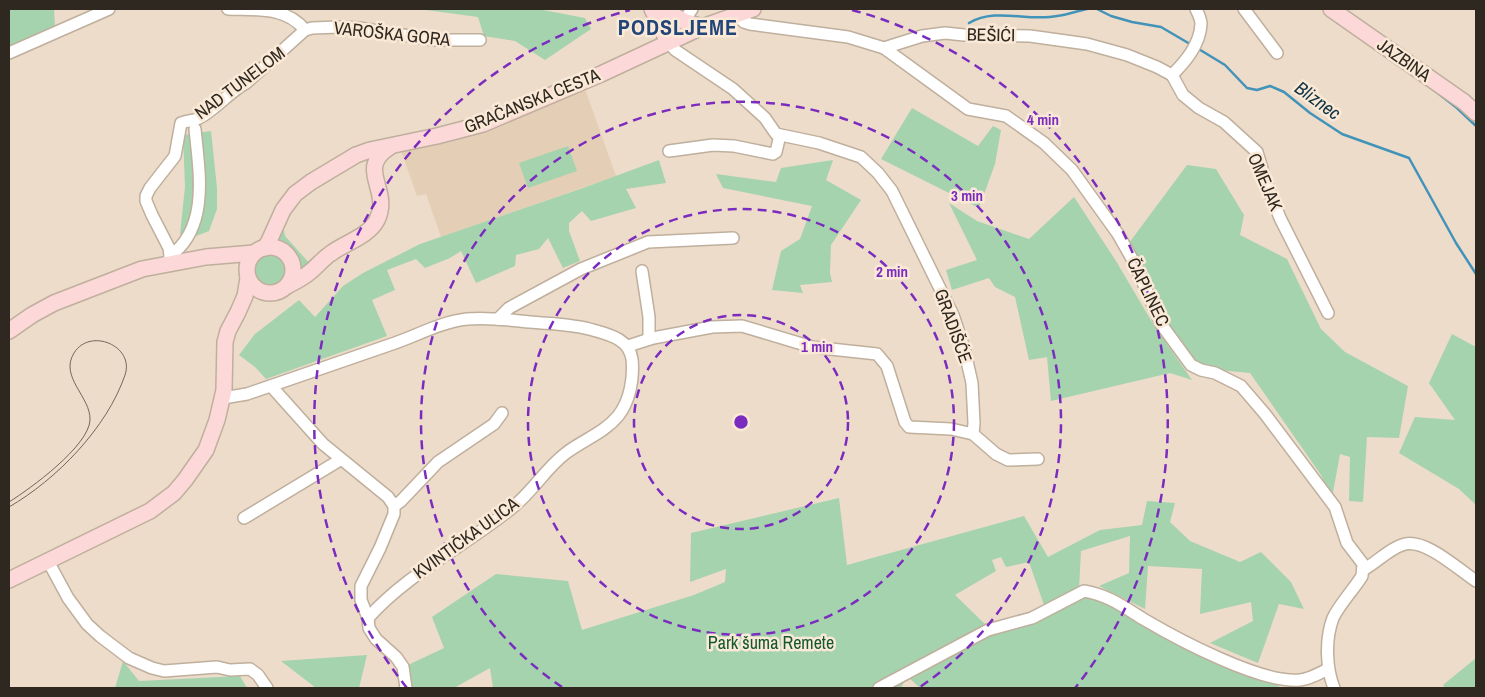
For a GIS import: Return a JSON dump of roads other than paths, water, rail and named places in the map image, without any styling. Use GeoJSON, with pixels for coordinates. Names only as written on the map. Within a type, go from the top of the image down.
{"type":"FeatureCollection","features":[{"type":"Feature","properties":{"kind":"main road"},"geometry":{"type":"LineString","coordinates":[[652,9],[668,42]]}},
{"type":"Feature","properties":{"kind":"main road"},"geometry":{"type":"LineString","coordinates":[[662,9],[688,15],[702,27]]}},
{"type":"Feature","properties":{"kind":"main road","name":"GRAČANSKA CESTA"},"geometry":{"type":"LineString","coordinates":[[260,250],[269,241],[283,210],[295,194],[311,182],[356,156],[370,150],[483,124],[585,81],[702,27],[753,9]]}},
{"type":"Feature","properties":{"kind":"main road","name":"JAZBINA"},"geometry":{"type":"LineString","coordinates":[[1331,9],[1464,102],[1476,113]]}},
{"type":"Feature","properties":{"kind":"main road"},"geometry":{"type":"LineString","coordinates":[[374,170],[374,164],[378,155],[391,146]]}},
{"type":"Feature","properties":{"kind":"main road"},"geometry":{"type":"LineString","coordinates":[[238,312],[253,300],[266,294],[277,293],[310,272],[328,255],[364,233],[376,222],[381,197],[374,170],[370,160],[366,157],[356,156]]}},
{"type":"Feature","properties":{"kind":"main road"},"geometry":{"type":"LineString","coordinates":[[9,331],[42,309],[66,298],[171,260],[221,256],[260,250],[280,250],[290,259],[293,268],[293,274],[287,286]]}},
{"type":"Feature","properties":{"kind":"main road"},"geometry":{"type":"LineString","coordinates":[[9,580],[140,516],[160,504],[186,480],[206,450],[217,420],[223,398],[225,342],[228,331],[245,296],[249,259],[260,250]]}},
{"type":"Feature","properties":{"kind":"main road"},"geometry":{"type":"LineString","coordinates":[[221,256],[236,260],[242,264],[252,286],[266,294]]}},
{"type":"Feature","properties":{"kind":"street"},"geometry":{"type":"LineString","coordinates":[[9,53],[109,9]]}},
{"type":"Feature","properties":{"kind":"street"},"geometry":{"type":"LineString","coordinates":[[228,9],[281,12],[296,20],[305,30]]}},
{"type":"Feature","properties":{"kind":"street"},"geometry":{"type":"LineString","coordinates":[[1172,75],[1184,64],[1195,46],[1201,23],[1196,9]]}},
{"type":"Feature","properties":{"kind":"street"},"geometry":{"type":"LineString","coordinates":[[1244,9],[1277,53]]}},
{"type":"Feature","properties":{"kind":"street"},"geometry":{"type":"LineString","coordinates":[[736,14],[739,19],[750,24],[848,37],[884,48]]}},
{"type":"Feature","properties":{"kind":"street","name":"VAROŠKA GORA"},"geometry":{"type":"LineString","coordinates":[[305,30],[321,27],[339,27],[434,40],[480,40]]}},
{"type":"Feature","properties":{"kind":"street","name":"NAD TUNELOM"},"geometry":{"type":"LineString","coordinates":[[171,260],[165,240],[148,207],[146,196],[175,156],[181,123],[197,119],[206,113],[235,89],[246,83],[305,30]]}},
{"type":"Feature","properties":{"kind":"street","name":"BEŠIĆI"},"geometry":{"type":"LineString","coordinates":[[884,48],[922,36],[945,33],[1030,36],[1087,44],[1127,54],[1172,75]]}},
{"type":"Feature","properties":{"kind":"street"},"geometry":{"type":"LineString","coordinates":[[668,42],[673,49],[732,89],[765,118],[774,131],[780,135],[774,154],[734,146],[713,145],[670,151]]}},
{"type":"Feature","properties":{"kind":"street","name":"ČAPLINEC"},"geometry":{"type":"LineString","coordinates":[[884,48],[968,109],[1006,116],[1044,143],[1072,170],[1118,234],[1136,264],[1160,324],[1191,365],[1215,373],[1241,386],[1265,414],[1335,507],[1348,543],[1363,564],[1363,570]]}},
{"type":"Feature","properties":{"kind":"street","name":"OMEJAK"},"geometry":{"type":"LineString","coordinates":[[1172,75],[1184,95],[1199,108],[1224,122],[1257,152],[1280,218],[1328,313]]}},
{"type":"Feature","properties":{"kind":"street"},"geometry":{"type":"LineString","coordinates":[[171,260],[188,237],[198,208],[199,173],[194,129]]}},
{"type":"Feature","properties":{"kind":"street","name":"GRADIŠĆE"},"geometry":{"type":"LineString","coordinates":[[780,135],[819,143],[861,157],[878,173],[892,191],[953,315],[964,348],[972,383],[973,434]]}},
{"type":"Feature","properties":{"kind":"street"},"geometry":{"type":"LineString","coordinates":[[498,319],[505,310],[581,269],[648,242],[733,238]]}},
{"type":"Feature","properties":{"kind":"street"},"geometry":{"type":"LineString","coordinates":[[642,271],[649,317],[648,340]]}},
{"type":"Feature","properties":{"kind":"street"},"geometry":{"type":"LineString","coordinates":[[223,398],[248,394],[397,343],[443,325],[465,320],[498,319],[579,326],[613,336],[628,346],[712,327],[742,326],[812,347],[877,354],[887,366],[905,422],[909,426],[951,429],[973,434],[996,454],[1008,460],[1038,458]]}},
{"type":"Feature","properties":{"kind":"street","name":"KVINTIČKA ULICA"},"geometry":{"type":"LineString","coordinates":[[368,618],[383,601],[406,582],[443,558],[514,506],[566,453],[600,432],[618,416],[624,406],[631,382],[631,357],[628,346]]}},
{"type":"Feature","properties":{"kind":"street"},"geometry":{"type":"LineString","coordinates":[[271,386],[323,444],[340,460],[388,497],[394,506],[394,514],[380,548],[361,586],[361,600],[368,618],[369,628],[376,639],[396,657],[403,668],[406,688]]}},
{"type":"Feature","properties":{"kind":"street"},"geometry":{"type":"LineString","coordinates":[[394,506],[401,502],[438,462],[494,424],[502,413]]}},
{"type":"Feature","properties":{"kind":"street"},"geometry":{"type":"LineString","coordinates":[[244,518],[340,460]]}},
{"type":"Feature","properties":{"kind":"street"},"geometry":{"type":"LineString","coordinates":[[1334,688],[1328,669],[1328,646],[1333,619],[1362,576],[1363,570],[1398,547],[1410,543],[1429,549],[1476,581]]}},
{"type":"Feature","properties":{"kind":"street"},"geometry":{"type":"LineString","coordinates":[[48,561],[68,598],[87,624],[129,658],[164,671],[217,667],[230,670],[250,669],[258,675],[267,688]]}},
{"type":"Feature","properties":{"kind":"street"},"geometry":{"type":"LineString","coordinates":[[879,688],[988,630],[1032,618],[1067,598],[1084,591],[1093,592],[1117,602],[1144,620],[1201,650],[1261,674],[1301,680],[1328,669]]}},
{"type":"Feature","properties":{"kind":"waterway","name":"Bliznec"},"geometry":{"type":"LineString","coordinates":[[969,23],[979,18],[990,16],[1046,17],[1087,9]]}},
{"type":"Feature","properties":{"kind":"waterway","name":"Bliznec"},"geometry":{"type":"LineString","coordinates":[[1097,9],[1111,16],[1132,22],[1161,27],[1190,44]]}},
{"type":"Feature","properties":{"kind":"waterway","name":"Bliznec"},"geometry":{"type":"LineString","coordinates":[[1197,48],[1225,65],[1247,88],[1257,90],[1270,86],[1284,92],[1310,113],[1342,134],[1409,158],[1456,243],[1476,274]]}},
{"type":"Feature","properties":{"kind":"waterway"},"geometry":{"type":"LineString","coordinates":[[1430,87],[1476,126]]}},
{"type":"Feature","properties":{"kind":"tram line"},"geometry":{"type":"LineString","coordinates":[[9,502],[57,466],[80,442],[87,430],[90,420],[89,412],[70,370],[70,362],[74,353],[81,345],[90,341],[109,343],[117,348],[124,356],[126,365],[125,375],[117,395],[106,414],[93,433],[62,467],[27,496],[9,507]]}},
{"type":"Feature","properties":{"kind":"district","name":"PODSLJEME"},"geometry":{"type":"Point","coordinates":[678,27]}},
{"type":"Feature","properties":{"kind":"park label","name":"Park šuma Remete"},"geometry":{"type":"Point","coordinates":[771,643]}}]}
